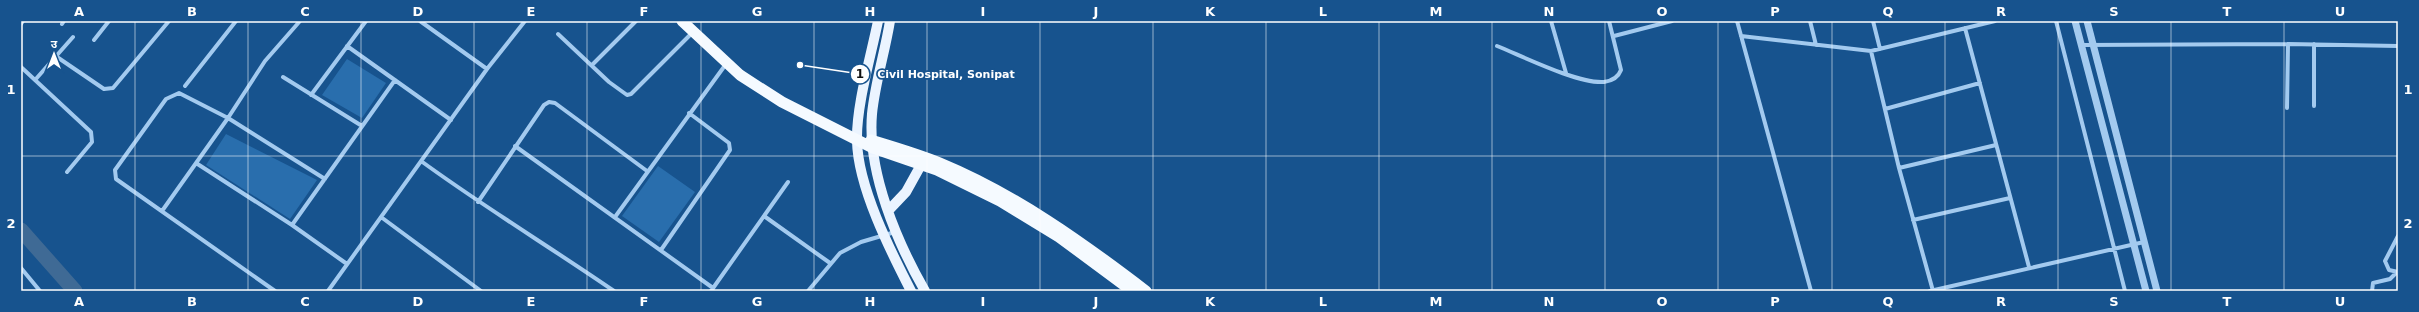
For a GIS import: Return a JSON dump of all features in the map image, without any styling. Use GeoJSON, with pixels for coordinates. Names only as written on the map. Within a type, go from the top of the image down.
{"type":"FeatureCollection","features":[{"type":"Feature","properties":{"kind":"highway"},"geometry":{"type":"LineString","coordinates":[[682,21],[740,75],[782,102],[807,116],[1000,201],[1059,237],[1132,291]]}},
{"type":"Feature","properties":{"kind":"highway"},"geometry":{"type":"LineString","coordinates":[[872,144],[940,163],[1004,194],[1064,230],[1146,291]]}},
{"type":"Feature","properties":{"kind":"main road"},"geometry":{"type":"LineString","coordinates":[[878,21],[862,97],[857,138],[859,160],[884,236],[911,291]]}},
{"type":"Feature","properties":{"kind":"main road"},"geometry":{"type":"LineString","coordinates":[[890,21],[874,96],[872,144],[888,211],[903,252],[925,291]]}},
{"type":"Feature","properties":{"kind":"main road"},"geometry":{"type":"LineString","coordinates":[[888,211],[906,192],[921,165]]}},
{"type":"Feature","properties":{"kind":"street"},"geometry":{"type":"LineString","coordinates":[[94,40],[109,21]]}},
{"type":"Feature","properties":{"kind":"street"},"geometry":{"type":"LineString","coordinates":[[57,56],[104,89],[108,90],[113,88],[169,21]]}},
{"type":"Feature","properties":{"kind":"street"},"geometry":{"type":"LineString","coordinates":[[162,211],[228,118],[265,61],[300,21]]}},
{"type":"Feature","properties":{"kind":"street"},"geometry":{"type":"LineString","coordinates":[[312,95],[366,21]]}},
{"type":"Feature","properties":{"kind":"street"},"geometry":{"type":"LineString","coordinates":[[420,21],[486,69]]}},
{"type":"Feature","properties":{"kind":"street"},"geometry":{"type":"LineString","coordinates":[[328,291],[486,69],[525,21]]}},
{"type":"Feature","properties":{"kind":"street"},"geometry":{"type":"LineString","coordinates":[[592,66],[636,21]]}},
{"type":"Feature","properties":{"kind":"street"},"geometry":{"type":"LineString","coordinates":[[1551,21],[1566,73]]}},
{"type":"Feature","properties":{"kind":"street"},"geometry":{"type":"LineString","coordinates":[[1497,46],[1566,73],[1597,82],[1605,82],[1619,75],[1620,64],[1609,21]]}},
{"type":"Feature","properties":{"kind":"street"},"geometry":{"type":"LineString","coordinates":[[1614,36],[1672,21]]}},
{"type":"Feature","properties":{"kind":"street"},"geometry":{"type":"LineString","coordinates":[[1737,21],[1810,291]]}},
{"type":"Feature","properties":{"kind":"street"},"geometry":{"type":"LineString","coordinates":[[1810,21],[1816,45]]}},
{"type":"Feature","properties":{"kind":"street"},"geometry":{"type":"LineString","coordinates":[[1873,21],[1880,49]]}},
{"type":"Feature","properties":{"kind":"street"},"geometry":{"type":"LineString","coordinates":[[1741,36],[1871,51],[1995,21]]}},
{"type":"Feature","properties":{"kind":"street"},"geometry":{"type":"LineString","coordinates":[[2056,21],[2125,291]]}},
{"type":"Feature","properties":{"kind":"street"},"geometry":{"type":"LineString","coordinates":[[2075,21],[2146,291]]}},
{"type":"Feature","properties":{"kind":"street"},"geometry":{"type":"LineString","coordinates":[[2087,21],[2157,291]]}},
{"type":"Feature","properties":{"kind":"street"},"geometry":{"type":"LineString","coordinates":[[185,86],[233,22]]}},
{"type":"Feature","properties":{"kind":"street"},"geometry":{"type":"LineString","coordinates":[[1965,28],[2029,267]]}},
{"type":"Feature","properties":{"kind":"street"},"geometry":{"type":"LineString","coordinates":[[558,34],[623,94],[631,94],[693,31]]}},
{"type":"Feature","properties":{"kind":"street"},"geometry":{"type":"LineString","coordinates":[[35,80],[73,37]]}},
{"type":"Feature","properties":{"kind":"street"},"geometry":{"type":"LineString","coordinates":[[2287,108],[2288,44]]}},
{"type":"Feature","properties":{"kind":"street"},"geometry":{"type":"LineString","coordinates":[[2082,45],[2314,44],[2398,46]]}},
{"type":"Feature","properties":{"kind":"street"},"geometry":{"type":"LineString","coordinates":[[2314,44],[2314,106]]}},
{"type":"Feature","properties":{"kind":"street"},"geometry":{"type":"LineString","coordinates":[[347,46],[451,120]]}},
{"type":"Feature","properties":{"kind":"street"},"geometry":{"type":"LineString","coordinates":[[1871,51],[1884,109],[1932,291],[2029,267],[2144,242]]}},
{"type":"Feature","properties":{"kind":"street"},"geometry":{"type":"LineString","coordinates":[[615,217],[689,113],[727,63]]}},
{"type":"Feature","properties":{"kind":"street"},"geometry":{"type":"LineString","coordinates":[[21,66],[90,132],[92,137],[90,146],[67,172]]}},
{"type":"Feature","properties":{"kind":"street"},"geometry":{"type":"LineString","coordinates":[[283,77],[362,126]]}},
{"type":"Feature","properties":{"kind":"street"},"geometry":{"type":"LineString","coordinates":[[292,225],[395,80]]}},
{"type":"Feature","properties":{"kind":"street"},"geometry":{"type":"LineString","coordinates":[[1884,109],[1980,84]]}},
{"type":"Feature","properties":{"kind":"street"},"geometry":{"type":"LineString","coordinates":[[275,291],[116,179],[115,170],[171,95],[179,93],[228,118],[325,179]]}},
{"type":"Feature","properties":{"kind":"street"},"geometry":{"type":"LineString","coordinates":[[478,202],[515,146],[544,105],[548,102],[555,103],[647,171]]}},
{"type":"Feature","properties":{"kind":"street"},"geometry":{"type":"LineString","coordinates":[[661,250],[730,150],[729,143],[689,113]]}},
{"type":"Feature","properties":{"kind":"street"},"geometry":{"type":"LineString","coordinates":[[1899,168],[1996,145]]}},
{"type":"Feature","properties":{"kind":"street"},"geometry":{"type":"LineString","coordinates":[[515,146],[661,250],[712,290],[788,182]]}},
{"type":"Feature","properties":{"kind":"street"},"geometry":{"type":"LineString","coordinates":[[421,161],[478,202],[614,291]]}},
{"type":"Feature","properties":{"kind":"street"},"geometry":{"type":"LineString","coordinates":[[196,163],[292,225],[347,264]]}},
{"type":"Feature","properties":{"kind":"street"},"geometry":{"type":"LineString","coordinates":[[1913,220],[2010,198]]}},
{"type":"Feature","properties":{"kind":"street"},"geometry":{"type":"LineString","coordinates":[[764,216],[830,263]]}},
{"type":"Feature","properties":{"kind":"street"},"geometry":{"type":"LineString","coordinates":[[381,217],[481,291]]}},
{"type":"Feature","properties":{"kind":"street"},"geometry":{"type":"LineString","coordinates":[[808,291],[830,263],[849,247],[896,232]]}},
{"type":"Feature","properties":{"kind":"street"},"geometry":{"type":"LineString","coordinates":[[2397,272],[2389,270],[2385,261],[2398,236]]}},
{"type":"Feature","properties":{"kind":"street"},"geometry":{"type":"LineString","coordinates":[[21,268],[40,291]]}},
{"type":"Feature","properties":{"kind":"street"},"geometry":{"type":"LineString","coordinates":[[2372,291],[2373,283],[2390,279],[2397,272]]}},
{"type":"Feature","properties":{"kind":"shaded area"},"geometry":{"type":"Polygon","coordinates":[[[347,59],[386,83],[362,118],[322,95],[347,59]]]}},
{"type":"Feature","properties":{"kind":"shaded area"},"geometry":{"type":"Polygon","coordinates":[[[226,134],[317,180],[290,219],[206,165],[226,134]]]}},
{"type":"Feature","properties":{"kind":"shaded area"},"geometry":{"type":"Polygon","coordinates":[[[658,166],[695,192],[659,242],[622,216],[658,166]]]}},
{"type":"Feature","properties":{"kind":"waterway"},"geometry":{"type":"LineString","coordinates":[[21,230],[75,291]]}},
{"type":"Feature","properties":{"kind":"place","name":"Civil Hospital, Sonipat"},"geometry":{"type":"Point","coordinates":[800,65]}}]}
